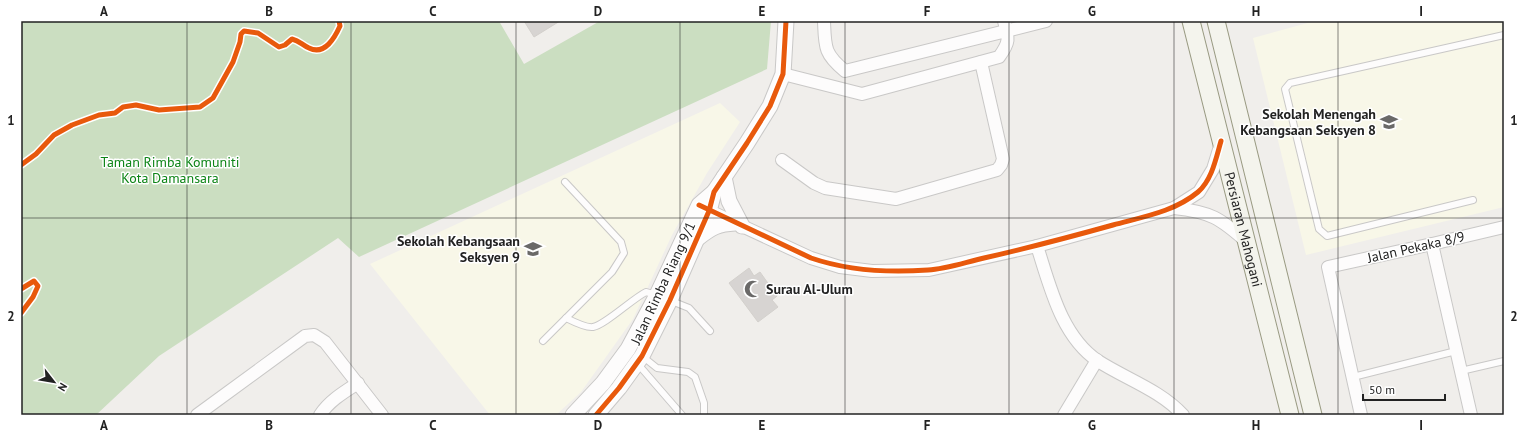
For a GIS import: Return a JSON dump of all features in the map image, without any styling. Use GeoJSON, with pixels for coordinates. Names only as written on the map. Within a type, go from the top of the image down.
{"type":"FeatureCollection","features":[{"type":"Feature","properties":{"kind":"main road","name":"Persiaran Mahogani"},"geometry":{"type":"LineString","coordinates":[[1191,21],[1290,415]]}},
{"type":"Feature","properties":{"kind":"main road","name":"Persiaran Mahogani"},"geometry":{"type":"LineString","coordinates":[[1216,21],[1313,415]]}},
{"type":"Feature","properties":{"kind":"street","name":"Jalan Rimba Riang 9/1"},"geometry":{"type":"LineString","coordinates":[[596,415],[619,388],[639,360],[663,298],[697,238],[704,208],[747,144],[770,106],[783,74],[786,21]]}},
{"type":"Feature","properties":{"kind":"street"},"geometry":{"type":"LineString","coordinates":[[824,21],[826,50],[833,61],[845,70],[1005,26],[1046,21]]}},
{"type":"Feature","properties":{"kind":"street"},"geometry":{"type":"LineString","coordinates":[[783,74],[862,94],[999,58],[1008,45],[1005,26]]}},
{"type":"Feature","properties":{"kind":"street"},"geometry":{"type":"LineString","coordinates":[[782,160],[814,183],[825,188],[896,199],[997,170],[1003,159],[981,62]]}},
{"type":"Feature","properties":{"kind":"street"},"geometry":{"type":"LineString","coordinates":[[573,415],[603,383],[663,298],[704,208],[811,258],[840,267],[872,271],[929,270],[1037,246],[1174,208],[1199,192],[1213,169],[1221,141]]}},
{"type":"Feature","properties":{"kind":"street"},"geometry":{"type":"LineString","coordinates":[[724,177],[728,201],[738,224]]}},
{"type":"Feature","properties":{"kind":"street"},"geometry":{"type":"LineString","coordinates":[[1174,208],[1194,210],[1214,216],[1228,225],[1247,243]]}},
{"type":"Feature","properties":{"kind":"street"},"geometry":{"type":"LineString","coordinates":[[697,238],[710,228],[720,224],[738,224]]}},
{"type":"Feature","properties":{"kind":"street","name":"Jalan Pekaka 8/9"},"geometry":{"type":"LineString","coordinates":[[1353,377],[1328,267],[1504,227]]}},
{"type":"Feature","properties":{"kind":"street"},"geometry":{"type":"LineString","coordinates":[[1432,244],[1471,415]]}},
{"type":"Feature","properties":{"kind":"street"},"geometry":{"type":"LineString","coordinates":[[1037,246],[1055,301],[1067,325],[1081,347],[1097,360],[1163,398],[1183,415]]}},
{"type":"Feature","properties":{"kind":"street"},"geometry":{"type":"LineString","coordinates":[[197,415],[305,336],[314,335],[325,342],[382,415]]}},
{"type":"Feature","properties":{"kind":"street"},"geometry":{"type":"LineString","coordinates":[[1064,415],[1097,360]]}},
{"type":"Feature","properties":{"kind":"street"},"geometry":{"type":"LineString","coordinates":[[1353,377],[1362,415]]}},
{"type":"Feature","properties":{"kind":"street"},"geometry":{"type":"LineString","coordinates":[[320,415],[323,410],[339,395],[358,383]]}},
{"type":"Feature","properties":{"kind":"lane"},"geometry":{"type":"LineString","coordinates":[[1473,200],[1327,236],[1319,229],[1285,89],[1290,83],[1504,35]]}},
{"type":"Feature","properties":{"kind":"lane"},"geometry":{"type":"LineString","coordinates":[[543,341],[612,272],[624,253],[621,242],[565,182]]}},
{"type":"Feature","properties":{"kind":"lane"},"geometry":{"type":"LineString","coordinates":[[566,318],[592,327],[601,324],[636,296],[646,292],[689,308],[710,331]]}},
{"type":"Feature","properties":{"kind":"lane"},"geometry":{"type":"LineString","coordinates":[[1353,377],[1456,351]]}},
{"type":"Feature","properties":{"kind":"lane"},"geometry":{"type":"LineString","coordinates":[[639,360],[682,415]]}},
{"type":"Feature","properties":{"kind":"lane"},"geometry":{"type":"LineString","coordinates":[[639,360],[657,368],[688,372],[695,377],[704,403],[704,415]]}},
{"type":"Feature","properties":{"kind":"lane"},"geometry":{"type":"LineString","coordinates":[[1461,371],[1504,361]]}},
{"type":"Feature","properties":{"kind":"shaded area","name":"Sekolah Menengah Kebangsaan Seksyen 8"},"geometry":{"type":"Polygon","coordinates":[[[1315,21],[1504,21],[1504,207],[1306,255],[1253,38],[1315,21]]]}},
{"type":"Feature","properties":{"kind":"shaded area","name":"Sekolah Kebangsaan Seksyen 9"},"geometry":{"type":"Polygon","coordinates":[[[720,103],[740,122],[707,173],[672,235],[633,319],[581,392],[556,415],[490,415],[370,264],[720,103]]]}},
{"type":"Feature","properties":{"kind":"green space","name":"Taman Rimba Komuniti Kota Damansara"},"geometry":{"type":"Polygon","coordinates":[[[21,21],[499,21],[524,64],[600,21],[771,21],[767,69],[359,257],[338,238],[159,356],[96,415],[21,415],[21,21]]]}},
{"type":"Feature","properties":{"kind":"building"},"geometry":{"type":"Polygon","coordinates":[[[524,21],[560,21],[534,37],[524,21]]]}},
{"type":"Feature","properties":{"kind":"building","name":"Surau Al-Ulum"},"geometry":{"type":"Polygon","coordinates":[[[749,268],[754,276],[760,272],[777,296],[772,300],[778,307],[758,322],[729,283],[749,268]]]}},
{"type":"Feature","properties":{"kind":"cycle path"},"geometry":{"type":"LineString","coordinates":[[21,165],[36,154],[54,135],[72,125],[99,115],[115,113],[123,107],[136,105],[159,110],[200,107],[213,98],[233,62],[240,42],[241,34],[244,31],[258,33],[279,47],[285,45],[292,39],[315,50],[329,44],[340,26],[339,21]]}},
{"type":"Feature","properties":{"kind":"cycle path"},"geometry":{"type":"LineString","coordinates":[[596,415],[619,388],[642,356],[670,300],[709,211],[714,192],[770,106],[783,74],[786,21]]}},
{"type":"Feature","properties":{"kind":"cycle path"},"geometry":{"type":"LineString","coordinates":[[699,205],[811,258],[825,262],[840,266],[883,271],[935,269],[1065,238],[1168,209],[1189,199],[1203,187],[1213,168],[1221,141]]}},
{"type":"Feature","properties":{"kind":"cycle path"},"geometry":{"type":"LineString","coordinates":[[21,289],[34,281],[38,286],[33,297],[21,313]]}},
{"type":"Feature","properties":{"kind":"place","name":"Sekolah Menengah Kebangsaan Seksyen 8"},"geometry":{"type":"Point","coordinates":[1389,122]}},
{"type":"Feature","properties":{"kind":"place","name":"Sekolah Kebangsaan Seksyen 9"},"geometry":{"type":"Point","coordinates":[533,249]}},
{"type":"Feature","properties":{"kind":"place","name":"Surau Al-Ulum"},"geometry":{"type":"Point","coordinates":[753,289]}}]}
